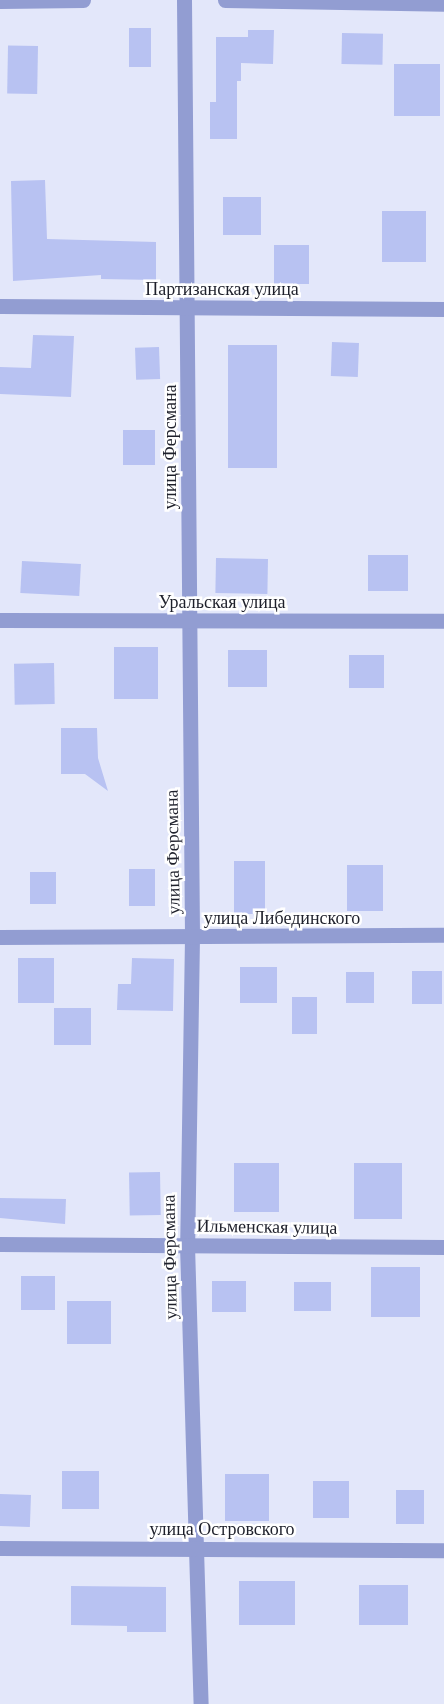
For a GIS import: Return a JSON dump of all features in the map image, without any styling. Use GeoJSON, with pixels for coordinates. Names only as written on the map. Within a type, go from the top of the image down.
{"type":"FeatureCollection","features":[{"type":"Feature","properties":{"kind":"street"},"geometry":{"type":"LineString","coordinates":[[0,1],[83,0]]}},
{"type":"Feature","properties":{"kind":"street","name":"улица Ферсмана"},"geometry":{"type":"LineString","coordinates":[[184,0],[192,937],[187,1245],[202,1704]]}},
{"type":"Feature","properties":{"kind":"street"},"geometry":{"type":"LineString","coordinates":[[225,0],[444,4]]}},
{"type":"Feature","properties":{"kind":"street","name":"Партизанская улица"},"geometry":{"type":"LineString","coordinates":[[0,306],[444,309]]}},
{"type":"Feature","properties":{"kind":"street","name":"Уральская улица"},"geometry":{"type":"LineString","coordinates":[[0,620],[444,621]]}},
{"type":"Feature","properties":{"kind":"street","name":"улица Либединского"},"geometry":{"type":"LineString","coordinates":[[0,938],[444,935]]}},
{"type":"Feature","properties":{"kind":"street","name":"Ильменская улица"},"geometry":{"type":"LineString","coordinates":[[0,1244],[444,1247]]}},
{"type":"Feature","properties":{"kind":"street","name":"улица Островского"},"geometry":{"type":"LineString","coordinates":[[0,1548],[198,1547],[444,1550]]}},
{"type":"Feature","properties":{"kind":"building"},"geometry":{"type":"Polygon","coordinates":[[[129,28],[151,28],[151,67],[129,67],[129,28]]]}},
{"type":"Feature","properties":{"kind":"building"},"geometry":{"type":"Polygon","coordinates":[[[248,30],[274,30],[273,64],[241,63],[241,81],[237,81],[237,139],[210,139],[210,102],[216,102],[216,37],[248,37],[248,30]]]}},
{"type":"Feature","properties":{"kind":"building"},"geometry":{"type":"Polygon","coordinates":[[[342,33],[383,34],[382,65],[341,64],[342,33]]]}},
{"type":"Feature","properties":{"kind":"building"},"geometry":{"type":"Polygon","coordinates":[[[8,45],[38,46],[37,94],[7,93],[8,45]]]}},
{"type":"Feature","properties":{"kind":"building"},"geometry":{"type":"Polygon","coordinates":[[[394,64],[440,64],[440,116],[394,116],[394,64]]]}},
{"type":"Feature","properties":{"kind":"building"},"geometry":{"type":"Polygon","coordinates":[[[45,180],[47,239],[156,242],[156,280],[101,279],[101,275],[13,281],[11,181],[45,180]]]}},
{"type":"Feature","properties":{"kind":"building"},"geometry":{"type":"Polygon","coordinates":[[[223,197],[261,197],[261,235],[223,235],[223,197]]]}},
{"type":"Feature","properties":{"kind":"building"},"geometry":{"type":"Polygon","coordinates":[[[382,211],[426,211],[426,262],[382,262],[382,211]]]}},
{"type":"Feature","properties":{"kind":"building"},"geometry":{"type":"Polygon","coordinates":[[[274,245],[309,245],[309,284],[274,284],[274,245]]]}},
{"type":"Feature","properties":{"kind":"building"},"geometry":{"type":"Polygon","coordinates":[[[33,335],[74,336],[71,397],[0,394],[0,367],[31,368],[33,335]]]}},
{"type":"Feature","properties":{"kind":"building"},"geometry":{"type":"Polygon","coordinates":[[[332,342],[359,343],[358,377],[331,376],[332,342]]]}},
{"type":"Feature","properties":{"kind":"building"},"geometry":{"type":"Polygon","coordinates":[[[228,345],[277,345],[277,468],[228,468],[228,345]]]}},
{"type":"Feature","properties":{"kind":"building"},"geometry":{"type":"Polygon","coordinates":[[[159,347],[160,379],[136,380],[135,348],[159,347]]]}},
{"type":"Feature","properties":{"kind":"building"},"geometry":{"type":"Polygon","coordinates":[[[123,430],[155,430],[155,465],[123,465],[123,430]]]}},
{"type":"Feature","properties":{"kind":"building"},"geometry":{"type":"Polygon","coordinates":[[[368,555],[408,555],[408,591],[368,591],[368,555]]]}},
{"type":"Feature","properties":{"kind":"building"},"geometry":{"type":"Polygon","coordinates":[[[216,558],[268,559],[267,594],[215,593],[216,558]]]}},
{"type":"Feature","properties":{"kind":"building"},"geometry":{"type":"Polygon","coordinates":[[[22,561],[81,564],[79,596],[20,593],[22,561]]]}},
{"type":"Feature","properties":{"kind":"building"},"geometry":{"type":"Polygon","coordinates":[[[114,647],[158,647],[158,699],[114,699],[114,647]]]}},
{"type":"Feature","properties":{"kind":"building"},"geometry":{"type":"Polygon","coordinates":[[[228,650],[267,650],[267,687],[228,687],[228,650]]]}},
{"type":"Feature","properties":{"kind":"building"},"geometry":{"type":"Polygon","coordinates":[[[349,655],[384,655],[384,688],[349,688],[349,655]]]}},
{"type":"Feature","properties":{"kind":"building"},"geometry":{"type":"Polygon","coordinates":[[[54,663],[55,704],[15,705],[14,664],[54,663]]]}},
{"type":"Feature","properties":{"kind":"building"},"geometry":{"type":"Polygon","coordinates":[[[61,728],[97,728],[98,758],[108,791],[85,774],[61,774],[61,728]]]}},
{"type":"Feature","properties":{"kind":"building"},"geometry":{"type":"Polygon","coordinates":[[[234,861],[265,861],[265,914],[234,914],[234,861]]]}},
{"type":"Feature","properties":{"kind":"building"},"geometry":{"type":"Polygon","coordinates":[[[347,865],[383,865],[383,911],[347,911],[347,865]]]}},
{"type":"Feature","properties":{"kind":"building"},"geometry":{"type":"Polygon","coordinates":[[[129,869],[155,869],[155,906],[129,906],[129,869]]]}},
{"type":"Feature","properties":{"kind":"building"},"geometry":{"type":"Polygon","coordinates":[[[30,872],[56,872],[56,904],[30,904],[30,872]]]}},
{"type":"Feature","properties":{"kind":"building"},"geometry":{"type":"Polygon","coordinates":[[[18,958],[54,958],[54,1003],[18,1003],[18,958]]]}},
{"type":"Feature","properties":{"kind":"building"},"geometry":{"type":"Polygon","coordinates":[[[132,958],[174,959],[173,1011],[117,1010],[118,984],[131,984],[132,958]]]}},
{"type":"Feature","properties":{"kind":"building"},"geometry":{"type":"Polygon","coordinates":[[[240,967],[277,967],[277,1003],[240,1003],[240,967]]]}},
{"type":"Feature","properties":{"kind":"building"},"geometry":{"type":"Polygon","coordinates":[[[412,971],[442,971],[442,1004],[412,1004],[412,971]]]}},
{"type":"Feature","properties":{"kind":"building"},"geometry":{"type":"Polygon","coordinates":[[[346,972],[374,972],[374,1003],[346,1003],[346,972]]]}},
{"type":"Feature","properties":{"kind":"building"},"geometry":{"type":"Polygon","coordinates":[[[292,997],[317,997],[317,1034],[292,1034],[292,997]]]}},
{"type":"Feature","properties":{"kind":"building"},"geometry":{"type":"Polygon","coordinates":[[[54,1008],[91,1008],[91,1045],[54,1045],[54,1008]]]}},
{"type":"Feature","properties":{"kind":"building"},"geometry":{"type":"Polygon","coordinates":[[[234,1163],[279,1163],[279,1212],[234,1212],[234,1163]]]}},
{"type":"Feature","properties":{"kind":"building"},"geometry":{"type":"Polygon","coordinates":[[[354,1163],[402,1163],[402,1219],[354,1219],[354,1163]]]}},
{"type":"Feature","properties":{"kind":"building"},"geometry":{"type":"Polygon","coordinates":[[[160,1172],[161,1215],[130,1216],[129,1173],[160,1172]]]}},
{"type":"Feature","properties":{"kind":"building"},"geometry":{"type":"Polygon","coordinates":[[[0,1198],[66,1199],[65,1224],[0,1218],[0,1198]]]}},
{"type":"Feature","properties":{"kind":"building"},"geometry":{"type":"Polygon","coordinates":[[[371,1267],[420,1267],[420,1317],[371,1317],[371,1267]]]}},
{"type":"Feature","properties":{"kind":"building"},"geometry":{"type":"Polygon","coordinates":[[[21,1276],[55,1276],[55,1310],[21,1310],[21,1276]]]}},
{"type":"Feature","properties":{"kind":"building"},"geometry":{"type":"Polygon","coordinates":[[[212,1281],[246,1281],[246,1312],[212,1312],[212,1281]]]}},
{"type":"Feature","properties":{"kind":"building"},"geometry":{"type":"Polygon","coordinates":[[[294,1282],[331,1282],[331,1311],[294,1311],[294,1282]]]}},
{"type":"Feature","properties":{"kind":"building"},"geometry":{"type":"Polygon","coordinates":[[[67,1301],[111,1301],[111,1344],[67,1344],[67,1301]]]}},
{"type":"Feature","properties":{"kind":"building"},"geometry":{"type":"Polygon","coordinates":[[[62,1471],[99,1471],[99,1509],[62,1509],[62,1471]]]}},
{"type":"Feature","properties":{"kind":"building"},"geometry":{"type":"Polygon","coordinates":[[[225,1474],[269,1474],[269,1521],[225,1521],[225,1474]]]}},
{"type":"Feature","properties":{"kind":"building"},"geometry":{"type":"Polygon","coordinates":[[[313,1481],[349,1481],[349,1518],[313,1518],[313,1481]]]}},
{"type":"Feature","properties":{"kind":"building"},"geometry":{"type":"Polygon","coordinates":[[[396,1490],[424,1490],[424,1524],[396,1524],[396,1490]]]}},
{"type":"Feature","properties":{"kind":"building"},"geometry":{"type":"Polygon","coordinates":[[[0,1494],[31,1495],[30,1527],[0,1526],[0,1494]]]}},
{"type":"Feature","properties":{"kind":"building"},"geometry":{"type":"Polygon","coordinates":[[[239,1581],[295,1581],[295,1625],[239,1625],[239,1581]]]}},
{"type":"Feature","properties":{"kind":"building"},"geometry":{"type":"Polygon","coordinates":[[[359,1585],[408,1585],[408,1625],[359,1625],[359,1585]]]}},
{"type":"Feature","properties":{"kind":"building"},"geometry":{"type":"Polygon","coordinates":[[[71,1586],[166,1587],[166,1632],[127,1632],[127,1626],[71,1625],[71,1586]]]}}]}
